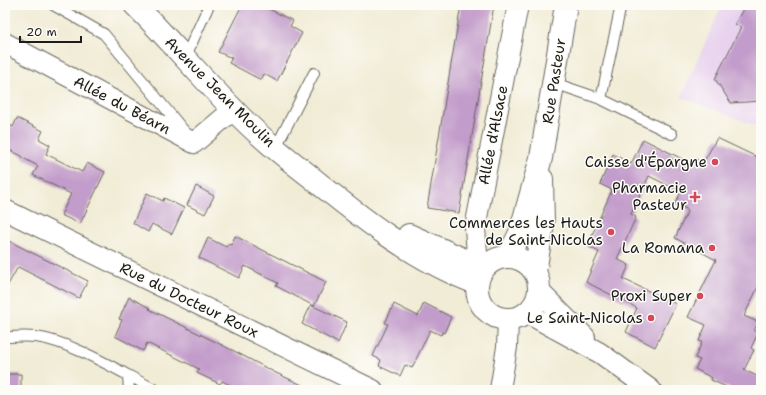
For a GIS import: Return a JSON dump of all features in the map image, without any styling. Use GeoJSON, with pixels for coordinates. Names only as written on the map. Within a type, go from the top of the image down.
{"type":"FeatureCollection","features":[{"type":"Feature","properties":{"kind":"street","name":"Avenue Jean Moulin"},"geometry":{"type":"LineString","coordinates":[[135,5],[233,110],[275,149],[346,206],[479,273]]}},
{"type":"Feature","properties":{"kind":"street","name":"Allée d'Alsace"},"geometry":{"type":"LineString","coordinates":[[479,273],[475,228],[518,5]]}},
{"type":"Feature","properties":{"kind":"street","name":"Rue Pasteur"},"geometry":{"type":"LineString","coordinates":[[508,257],[520,233],[542,158],[566,5]]}},
{"type":"Feature","properties":{"kind":"street","name":"Allée du Béarn"},"geometry":{"type":"LineString","coordinates":[[5,43],[194,143]]}},
{"type":"Feature","properties":{"kind":"street"},"geometry":{"type":"LineString","coordinates":[[194,143],[233,110]]}},
{"type":"Feature","properties":{"kind":"street","name":"Rue Pasteur"},"geometry":{"type":"LineString","coordinates":[[537,282],[543,224],[542,158]]}},
{"type":"Feature","properties":{"kind":"street","name":"Rue du Docteur Roux"},"geometry":{"type":"LineString","coordinates":[[5,210],[373,390]]}},
{"type":"Feature","properties":{"kind":"street"},"geometry":{"type":"LineString","coordinates":[[600,353],[537,282],[528,264],[519,259],[508,257],[499,258],[490,262],[479,273],[477,294],[481,304],[488,313],[497,318],[518,316],[600,353],[651,390]]}},
{"type":"Feature","properties":{"kind":"street"},"geometry":{"type":"LineString","coordinates":[[500,390],[507,347],[518,316],[535,303],[537,282]]}},
{"type":"Feature","properties":{"kind":"lane"},"geometry":{"type":"LineString","coordinates":[[53,5],[104,34],[194,143]]}},
{"type":"Feature","properties":{"kind":"lane"},"geometry":{"type":"LineString","coordinates":[[185,58],[209,5]]}},
{"type":"Feature","properties":{"kind":"lane"},"geometry":{"type":"LineString","coordinates":[[601,99],[621,5]]}},
{"type":"Feature","properties":{"kind":"lane"},"geometry":{"type":"LineString","coordinates":[[275,149],[314,73]]}},
{"type":"Feature","properties":{"kind":"lane"},"geometry":{"type":"LineString","coordinates":[[554,83],[601,99],[672,134]]}},
{"type":"Feature","properties":{"kind":"lane"},"geometry":{"type":"LineString","coordinates":[[5,338],[35,337],[62,344],[156,390]]}},
{"type":"Feature","properties":{"kind":"lane"},"geometry":{"type":"LineString","coordinates":[[128,376],[129,390]]}},
{"type":"Feature","properties":{"kind":"shaded area"},"geometry":{"type":"Polygon","coordinates":[[[722,5],[761,5],[761,128],[681,97],[722,5]]]}},
{"type":"Feature","properties":{"kind":"building"},"geometry":{"type":"Polygon","coordinates":[[[242,5],[261,5],[293,21],[290,26],[302,33],[277,81],[264,74],[261,80],[229,63],[232,58],[218,52],[242,5]]]}},
{"type":"Feature","properties":{"kind":"building"},"geometry":{"type":"Polygon","coordinates":[[[461,5],[494,5],[459,213],[427,208],[461,5]]]}},
{"type":"Feature","properties":{"kind":"building"},"geometry":{"type":"Polygon","coordinates":[[[745,5],[761,5],[761,101],[731,103],[715,79],[741,27],[735,24],[745,5]]]}},
{"type":"Feature","properties":{"kind":"building"},"geometry":{"type":"Polygon","coordinates":[[[17,118],[43,131],[39,139],[50,145],[46,154],[82,172],[87,163],[105,172],[80,224],[61,215],[71,194],[33,175],[38,166],[5,148],[5,122],[13,127],[17,118]]]}},
{"type":"Feature","properties":{"kind":"building"},"geometry":{"type":"Polygon","coordinates":[[[717,138],[761,159],[761,281],[744,316],[758,322],[754,331],[758,333],[751,348],[754,350],[744,370],[761,378],[761,390],[733,390],[711,380],[712,378],[695,369],[700,360],[695,358],[702,342],[699,341],[706,325],[688,317],[716,260],[675,238],[688,210],[675,203],[681,192],[649,176],[631,214],[636,217],[617,259],[629,265],[623,279],[676,304],[655,347],[626,332],[637,308],[586,282],[599,252],[587,246],[612,190],[600,184],[613,154],[631,164],[643,139],[694,165],[696,159],[703,163],[717,138]]]}},
{"type":"Feature","properties":{"kind":"building"},"geometry":{"type":"Polygon","coordinates":[[[196,186],[214,196],[205,214],[187,205],[196,186]]]}},
{"type":"Feature","properties":{"kind":"building"},"geometry":{"type":"Polygon","coordinates":[[[147,193],[163,201],[164,198],[184,208],[172,234],[152,224],[148,232],[133,223],[147,193]]]}},
{"type":"Feature","properties":{"kind":"building"},"geometry":{"type":"Polygon","coordinates":[[[235,236],[326,282],[314,306],[276,286],[278,283],[245,266],[239,278],[199,258],[208,238],[226,247],[228,244],[231,245],[235,236]]]}},
{"type":"Feature","properties":{"kind":"building"},"geometry":{"type":"Polygon","coordinates":[[[5,239],[88,281],[79,298],[18,267],[5,290],[5,239]]]}},
{"type":"Feature","properties":{"kind":"building"},"geometry":{"type":"Polygon","coordinates":[[[129,297],[150,308],[149,309],[313,390],[240,390],[222,381],[220,384],[197,373],[199,369],[147,343],[143,351],[115,336],[122,320],[119,319],[129,297]]]}},
{"type":"Feature","properties":{"kind":"building"},"geometry":{"type":"Polygon","coordinates":[[[424,303],[451,317],[444,333],[442,332],[441,335],[430,330],[412,368],[405,365],[400,376],[379,366],[381,360],[373,356],[388,324],[385,323],[394,304],[418,316],[424,303]]]}},
{"type":"Feature","properties":{"kind":"building"},"geometry":{"type":"Polygon","coordinates":[[[311,305],[347,322],[338,343],[302,324],[311,305]]]}},
{"type":"Feature","properties":{"kind":"building"},"geometry":{"type":"Polygon","coordinates":[[[5,374],[21,374],[21,390],[5,390],[5,374]]]}},
{"type":"Feature","properties":{"kind":"place","name":"Caisse d'Épargne"},"geometry":{"type":"Point","coordinates":[715,162]}},
{"type":"Feature","properties":{"kind":"place","name":"Pharmacie Pasteur"},"geometry":{"type":"Point","coordinates":[695,197]}},
{"type":"Feature","properties":{"kind":"place","name":"Commerces les Hauts de Saint-Nicolas"},"geometry":{"type":"Point","coordinates":[611,232]}},
{"type":"Feature","properties":{"kind":"place","name":"La Romana"},"geometry":{"type":"Point","coordinates":[712,248]}},
{"type":"Feature","properties":{"kind":"place","name":"Proxi Super"},"geometry":{"type":"Point","coordinates":[700,296]}},
{"type":"Feature","properties":{"kind":"place","name":"Le Saint-Nicolas"},"geometry":{"type":"Point","coordinates":[651,318]}}]}
